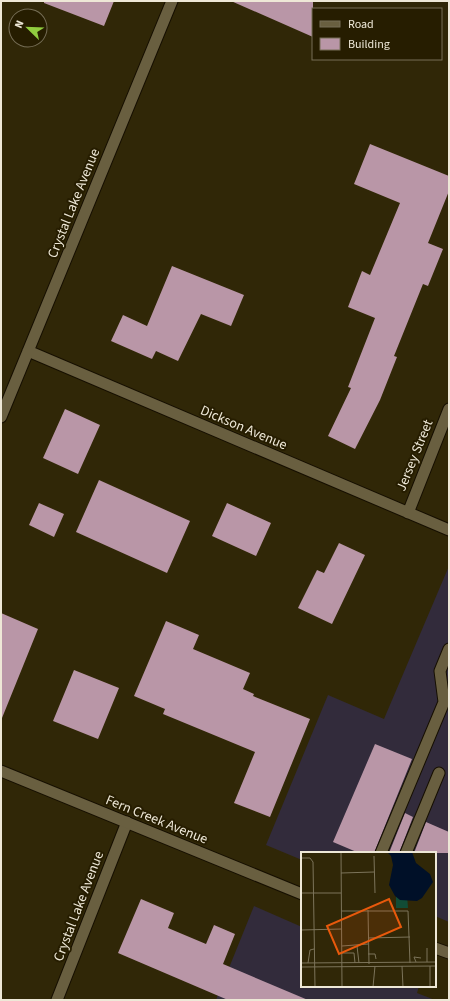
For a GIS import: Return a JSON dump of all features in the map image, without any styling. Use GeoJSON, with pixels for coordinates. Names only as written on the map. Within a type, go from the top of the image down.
{"type":"FeatureCollection","features":[{"type":"Feature","properties":{"kind":"street","name":"Crystal Lake Avenue"},"geometry":{"type":"LineString","coordinates":[[1,417],[172,1]]}},
{"type":"Feature","properties":{"kind":"street","name":"Dickson Avenue"},"geometry":{"type":"LineString","coordinates":[[28,351],[449,530]]}},
{"type":"Feature","properties":{"kind":"street","name":"Jersey Street"},"geometry":{"type":"LineString","coordinates":[[408,513],[449,409]]}},
{"type":"Feature","properties":{"kind":"street"},"geometry":{"type":"LineString","coordinates":[[381,852],[446,704],[440,671],[449,649]]}},
{"type":"Feature","properties":{"kind":"street","name":"Fern Creek Avenue"},"geometry":{"type":"LineString","coordinates":[[1,771],[301,894]]}},
{"type":"Feature","properties":{"kind":"street"},"geometry":{"type":"LineString","coordinates":[[406,852],[439,773]]}},
{"type":"Feature","properties":{"kind":"street","name":"Crystal Lake Avenue"},"geometry":{"type":"LineString","coordinates":[[57,1000],[127,822]]}},
{"type":"Feature","properties":{"kind":"street"},"geometry":{"type":"LineString","coordinates":[[436,948],[449,954]]}},
{"type":"Feature","properties":{"kind":"shaded area"},"geometry":{"type":"Polygon","coordinates":[[[449,566],[449,922],[436,916],[436,852],[301,852],[301,860],[266,845],[328,695],[384,719],[449,566]]]}},
{"type":"Feature","properties":{"kind":"shaded area"},"geometry":{"type":"Polygon","coordinates":[[[254,906],[301,927],[301,987],[419,987],[417,993],[435,1000],[216,1000],[254,906]]]}},
{"type":"Feature","properties":{"kind":"building"},"geometry":{"type":"Polygon","coordinates":[[[44,1],[114,1],[104,26],[44,3],[44,1]]]}},
{"type":"Feature","properties":{"kind":"building"},"geometry":{"type":"Polygon","coordinates":[[[231,1],[313,1],[312,37],[231,1]]]}},
{"type":"Feature","properties":{"kind":"building"},"geometry":{"type":"Polygon","coordinates":[[[370,144],[449,176],[449,191],[428,243],[443,249],[428,286],[423,284],[394,356],[397,357],[380,400],[355,449],[328,436],[351,388],[348,387],[375,318],[348,307],[362,271],[370,275],[400,203],[354,184],[370,144]]]}},
{"type":"Feature","properties":{"kind":"building"},"geometry":{"type":"Polygon","coordinates":[[[172,266],[244,295],[231,326],[201,314],[178,361],[156,351],[152,359],[111,341],[123,315],[147,326],[172,266]]]}},
{"type":"Feature","properties":{"kind":"building"},"geometry":{"type":"Polygon","coordinates":[[[65,409],[100,425],[78,474],[43,458],[65,409]]]}},
{"type":"Feature","properties":{"kind":"building"},"geometry":{"type":"Polygon","coordinates":[[[99,480],[190,521],[167,573],[76,532],[99,480]]]}},
{"type":"Feature","properties":{"kind":"building"},"geometry":{"type":"Polygon","coordinates":[[[39,503],[64,514],[54,537],[29,525],[39,503]]]}},
{"type":"Feature","properties":{"kind":"building"},"geometry":{"type":"Polygon","coordinates":[[[227,503],[271,523],[256,556],[212,536],[227,503]]]}},
{"type":"Feature","properties":{"kind":"building"},"geometry":{"type":"Polygon","coordinates":[[[339,543],[365,555],[332,624],[298,608],[317,570],[324,573],[339,543]]]}},
{"type":"Feature","properties":{"kind":"building"},"geometry":{"type":"Polygon","coordinates":[[[1,613],[38,629],[2,718],[1,718],[1,613]]]}},
{"type":"Feature","properties":{"kind":"building"},"geometry":{"type":"Polygon","coordinates":[[[166,621],[199,635],[193,649],[250,673],[243,689],[254,694],[253,696],[310,719],[270,817],[234,803],[255,752],[163,714],[165,709],[134,696],[166,621]]]}},
{"type":"Feature","properties":{"kind":"building"},"geometry":{"type":"Polygon","coordinates":[[[74,670],[119,688],[98,739],[53,721],[74,670]]]}},
{"type":"Feature","properties":{"kind":"building"},"geometry":{"type":"Polygon","coordinates":[[[375,744],[412,759],[374,852],[357,852],[333,842],[375,744]]]}},
{"type":"Feature","properties":{"kind":"building"},"geometry":{"type":"Polygon","coordinates":[[[405,813],[413,817],[399,852],[389,852],[405,813]]]}},
{"type":"Feature","properties":{"kind":"building"},"geometry":{"type":"Polygon","coordinates":[[[426,822],[449,832],[449,853],[414,852],[426,822]]]}},
{"type":"Feature","properties":{"kind":"building"},"geometry":{"type":"Polygon","coordinates":[[[141,899],[174,913],[168,928],[206,944],[214,925],[235,934],[223,964],[308,1000],[228,1000],[118,953],[141,899]]]}}]}
